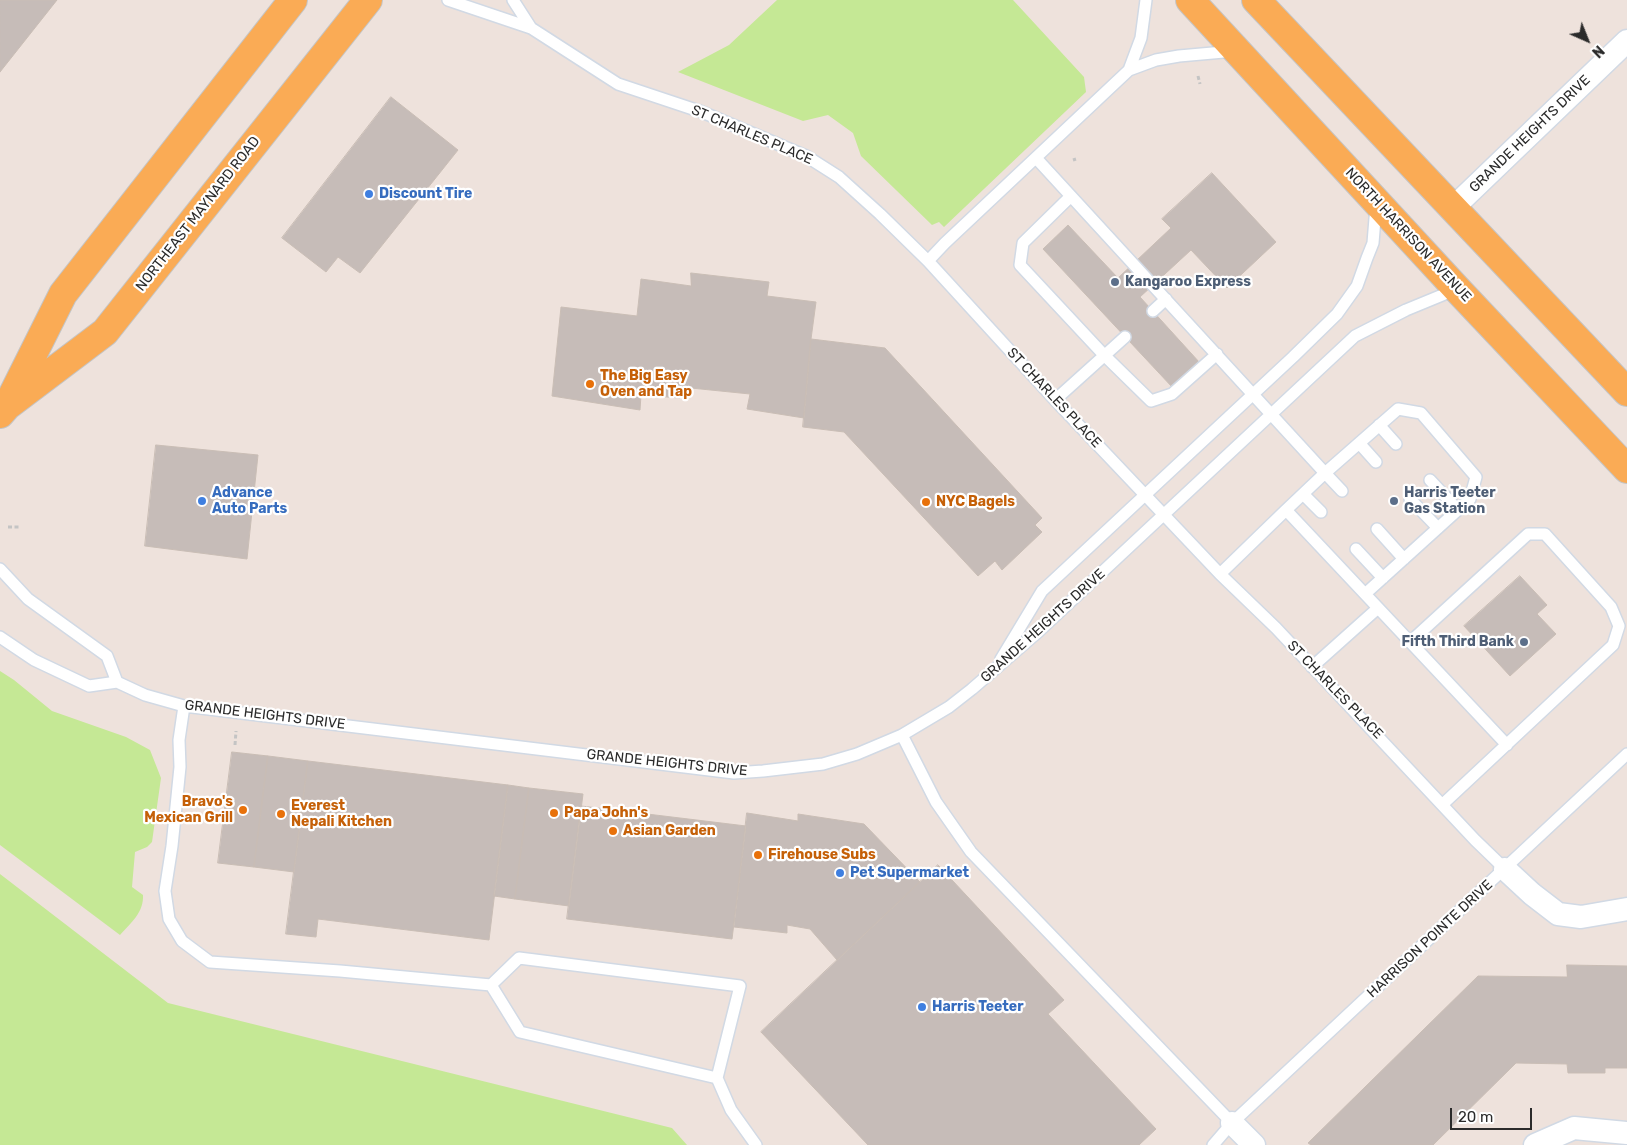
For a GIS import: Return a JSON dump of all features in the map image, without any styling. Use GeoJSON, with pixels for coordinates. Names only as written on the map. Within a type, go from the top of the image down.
{"type":"FeatureCollection","features":[{"type":"Feature","properties":{"kind":"main road","name":"NORTHEAST MAYNARD ROAD"},"geometry":{"type":"LineString","coordinates":[[3,410],[62,294],[293,0]]}},
{"type":"Feature","properties":{"kind":"main road","name":"NORTHEAST MAYNARD ROAD"},"geometry":{"type":"LineString","coordinates":[[3,410],[105,332],[368,0]]}},
{"type":"Feature","properties":{"kind":"main road","name":"NORTH HARRISON AVENUE"},"geometry":{"type":"LineString","coordinates":[[1190,0],[1457,289],[1627,469]]}},
{"type":"Feature","properties":{"kind":"main road"},"geometry":{"type":"LineString","coordinates":[[1256,0],[1454,207],[1627,392]]}},
{"type":"Feature","properties":{"kind":"street","name":"GRANDE HEIGHTS DRIVE"},"geometry":{"type":"LineString","coordinates":[[1454,207],[1627,41]]}},
{"type":"Feature","properties":{"kind":"street"},"geometry":{"type":"LineString","coordinates":[[1505,869],[1532,894],[1558,914],[1581,917],[1627,909]]}},
{"type":"Feature","properties":{"kind":"street"},"geometry":{"type":"LineString","coordinates":[[1232,1123],[1254,1145]]}},
{"type":"Feature","properties":{"kind":"street"},"geometry":{"type":"LineString","coordinates":[[1535,1145],[1574,1128],[1627,1133]]}},
{"type":"Feature","properties":{"kind":"lane","name":"ST CHARLES PLACE"},"geometry":{"type":"LineString","coordinates":[[448,0],[531,28],[618,84],[702,112],[806,156],[839,177],[928,261],[1055,400],[1220,574],[1276,628],[1475,840],[1505,869]]}},
{"type":"Feature","properties":{"kind":"lane","name":"ST CHARLES PLACE"},"geometry":{"type":"LineString","coordinates":[[513,0],[531,28]]}},
{"type":"Feature","properties":{"kind":"lane"},"geometry":{"type":"LineString","coordinates":[[1129,70],[1141,38],[1146,0]]}},
{"type":"Feature","properties":{"kind":"lane"},"geometry":{"type":"LineString","coordinates":[[928,261],[1129,70],[1156,60],[1237,50]]}},
{"type":"Feature","properties":{"kind":"lane"},"geometry":{"type":"LineString","coordinates":[[1036,158],[1342,491]]}},
{"type":"Feature","properties":{"kind":"lane"},"geometry":{"type":"LineString","coordinates":[[1070,196],[1022,243],[1020,265],[1104,355],[1151,401],[1172,394],[1217,354]]}},
{"type":"Feature","properties":{"kind":"lane","name":"GRANDE HEIGHTS DRIVE"},"geometry":{"type":"LineString","coordinates":[[996,667],[1042,591],[1293,358],[1337,314],[1357,286],[1372,243],[1376,202]]}},
{"type":"Feature","properties":{"kind":"lane","name":"GRANDE HEIGHTS DRIVE"},"geometry":{"type":"LineString","coordinates":[[117,682],[145,695],[184,706],[734,773],[823,764],[857,754],[902,735],[948,707],[1039,631],[1355,336],[1406,310],[1457,289]]}},
{"type":"Feature","properties":{"kind":"lane"},"geometry":{"type":"LineString","coordinates":[[1153,311],[1166,298]]}},
{"type":"Feature","properties":{"kind":"lane"},"geometry":{"type":"LineString","coordinates":[[1055,400],[1125,336]]}},
{"type":"Feature","properties":{"kind":"lane"},"geometry":{"type":"LineString","coordinates":[[1220,574],[1325,473],[1398,408],[1421,413],[1476,477],[1470,499],[1365,594]]}},
{"type":"Feature","properties":{"kind":"lane"},"geometry":{"type":"LineString","coordinates":[[1379,426],[1396,444]]}},
{"type":"Feature","properties":{"kind":"lane"},"geometry":{"type":"LineString","coordinates":[[1359,444],[1376,462]]}},
{"type":"Feature","properties":{"kind":"lane"},"geometry":{"type":"LineString","coordinates":[[1430,480],[1458,510]]}},
{"type":"Feature","properties":{"kind":"lane"},"geometry":{"type":"LineString","coordinates":[[1303,494],[1321,512]]}},
{"type":"Feature","properties":{"kind":"lane"},"geometry":{"type":"LineString","coordinates":[[1410,499],[1438,528]]}},
{"type":"Feature","properties":{"kind":"lane"},"geometry":{"type":"LineString","coordinates":[[1286,510],[1506,745]]}},
{"type":"Feature","properties":{"kind":"lane"},"geometry":{"type":"LineString","coordinates":[[1377,529],[1404,559]]}},
{"type":"Feature","properties":{"kind":"lane"},"geometry":{"type":"LineString","coordinates":[[1410,642],[1528,534],[1545,534],[1611,607],[1619,626],[1613,645],[1443,804]]}},
{"type":"Feature","properties":{"kind":"lane"},"geometry":{"type":"LineString","coordinates":[[1356,549],[1383,578]]}},
{"type":"Feature","properties":{"kind":"lane"},"geometry":{"type":"LineString","coordinates":[[0,569],[28,599],[107,656],[117,682],[89,686],[34,660],[0,637]]}},
{"type":"Feature","properties":{"kind":"lane"},"geometry":{"type":"LineString","coordinates":[[1312,667],[1378,608]]}},
{"type":"Feature","properties":{"kind":"lane"},"geometry":{"type":"LineString","coordinates":[[184,706],[179,740],[180,767],[172,846],[165,891],[169,919],[182,941],[210,962],[340,971],[491,985],[519,958],[740,986],[717,1078],[731,1110],[756,1145]]}},
{"type":"Feature","properties":{"kind":"lane"},"geometry":{"type":"LineString","coordinates":[[902,735],[936,802],[971,852],[1232,1123]]}},
{"type":"Feature","properties":{"kind":"lane","name":"HARRISON POINTE DRIVE"},"geometry":{"type":"LineString","coordinates":[[1213,1145],[1232,1123],[1627,754]]}},
{"type":"Feature","properties":{"kind":"lane"},"geometry":{"type":"LineString","coordinates":[[491,985],[520,1032],[717,1078]]}},
{"type":"Feature","properties":{"kind":"path"},"geometry":{"type":"LineString","coordinates":[[1198,76],[1200,84]]}},
{"type":"Feature","properties":{"kind":"path"},"geometry":{"type":"LineString","coordinates":[[8,527],[19,527]]}},
{"type":"Feature","properties":{"kind":"path"},"geometry":{"type":"LineString","coordinates":[[234,745],[237,728]]}},
{"type":"Feature","properties":{"kind":"green space"},"geometry":{"type":"Polygon","coordinates":[[[777,0],[1013,0],[1084,77],[1086,92],[944,227],[939,222],[932,225],[861,156],[853,133],[828,115],[803,121],[678,72],[729,45],[777,0]]]}},
{"type":"Feature","properties":{"kind":"green space"},"geometry":{"type":"Polygon","coordinates":[[[0,671],[52,711],[126,737],[150,750],[161,778],[152,842],[147,847],[135,852],[132,887],[143,895],[143,901],[136,917],[120,935],[0,845],[0,671]]]}},
{"type":"Feature","properties":{"kind":"green space"},"geometry":{"type":"Polygon","coordinates":[[[0,874],[168,1003],[672,1128],[687,1145],[0,1145],[0,874]]]}},
{"type":"Feature","properties":{"kind":"building"},"geometry":{"type":"Polygon","coordinates":[[[0,0],[57,0],[0,72],[0,0]]]}},
{"type":"Feature","properties":{"kind":"building","name":"Discount Tire"},"geometry":{"type":"Polygon","coordinates":[[[391,97],[458,150],[360,273],[338,257],[326,272],[282,238],[391,97]]]}},
{"type":"Feature","properties":{"kind":"building","name":"Kangaroo Express"},"geometry":{"type":"Polygon","coordinates":[[[1212,173],[1276,242],[1227,288],[1191,250],[1140,297],[1200,363],[1173,388],[1043,249],[1068,225],[1118,278],[1171,228],[1162,219],[1212,173]]]}},
{"type":"Feature","properties":{"kind":"building"},"geometry":{"type":"Polygon","coordinates":[[[691,273],[769,282],[767,296],[816,302],[804,418],[747,409],[750,394],[681,387],[680,398],[641,395],[640,410],[552,396],[561,307],[637,316],[641,279],[691,286],[691,273]]]}},
{"type":"Feature","properties":{"kind":"building"},"geometry":{"type":"Polygon","coordinates":[[[811,339],[885,348],[1042,518],[1035,525],[1042,532],[1002,570],[995,561],[978,576],[844,432],[803,427],[811,339]]]}},
{"type":"Feature","properties":{"kind":"building","name":"Advance Auto Parts"},"geometry":{"type":"Polygon","coordinates":[[[156,445],[258,455],[247,559],[145,546],[156,445]]]}},
{"type":"Feature","properties":{"kind":"building"},"geometry":{"type":"Polygon","coordinates":[[[1520,576],[1547,605],[1537,614],[1556,634],[1510,676],[1464,626],[1520,576]]]}},
{"type":"Feature","properties":{"kind":"building","name":"Bravo's Mexican Grill"},"geometry":{"type":"Polygon","coordinates":[[[232,752],[268,756],[254,867],[218,863],[232,752]]]}},
{"type":"Feature","properties":{"kind":"building","name":"Everest Nepali Kitchen"},"geometry":{"type":"Polygon","coordinates":[[[268,756],[308,761],[294,872],[254,867],[268,756]]]}},
{"type":"Feature","properties":{"kind":"building"},"geometry":{"type":"Polygon","coordinates":[[[308,761],[508,785],[489,940],[318,919],[316,937],[286,934],[308,761]]]}},
{"type":"Feature","properties":{"kind":"building"},"geometry":{"type":"Polygon","coordinates":[[[508,785],[529,788],[515,899],[494,896],[508,785]]]}},
{"type":"Feature","properties":{"kind":"building"},"geometry":{"type":"Polygon","coordinates":[[[529,788],[583,794],[569,906],[515,899],[529,788]]]}},
{"type":"Feature","properties":{"kind":"building"},"geometry":{"type":"Polygon","coordinates":[[[581,806],[746,826],[732,939],[567,919],[581,806]]]}},
{"type":"Feature","properties":{"kind":"building"},"geometry":{"type":"Polygon","coordinates":[[[747,813],[798,821],[798,814],[864,824],[920,882],[837,960],[810,929],[787,925],[787,933],[734,927],[747,813]]]}},
{"type":"Feature","properties":{"kind":"building","name":"Harris Teeter"},"geometry":{"type":"Polygon","coordinates":[[[938,865],[1064,1000],[1048,1014],[1156,1129],[1139,1145],[868,1145],[761,1032],[938,865]]]}},
{"type":"Feature","properties":{"kind":"building"},"geometry":{"type":"Polygon","coordinates":[[[1567,965],[1627,966],[1627,1068],[1605,1068],[1605,1073],[1568,1073],[1567,1064],[1516,1063],[1433,1145],[1311,1145],[1308,1143],[1478,976],[1567,977],[1567,965]]]}},
{"type":"Feature","properties":{"kind":"place","name":"Discount Tire"},"geometry":{"type":"Point","coordinates":[369,194]}},
{"type":"Feature","properties":{"kind":"place","name":"Kangaroo Express"},"geometry":{"type":"Point","coordinates":[1115,282]}},
{"type":"Feature","properties":{"kind":"place","name":"The Big Easy Oven and Tap"},"geometry":{"type":"Point","coordinates":[590,384]}},
{"type":"Feature","properties":{"kind":"place","name":"Advance Auto Parts"},"geometry":{"type":"Point","coordinates":[202,501]}},
{"type":"Feature","properties":{"kind":"place","name":"Harris Teeter Gas Station"},"geometry":{"type":"Point","coordinates":[1394,501]}},
{"type":"Feature","properties":{"kind":"place","name":"NYC Bagels"},"geometry":{"type":"Point","coordinates":[926,502]}},
{"type":"Feature","properties":{"kind":"place","name":"Fifth Third Bank"},"geometry":{"type":"Point","coordinates":[1524,642]}},
{"type":"Feature","properties":{"kind":"place","name":"Bravo's Mexican Grill"},"geometry":{"type":"Point","coordinates":[243,810]}},
{"type":"Feature","properties":{"kind":"place","name":"Papa John's"},"geometry":{"type":"Point","coordinates":[554,813]}},
{"type":"Feature","properties":{"kind":"place","name":"Everest Nepali Kitchen"},"geometry":{"type":"Point","coordinates":[281,814]}},
{"type":"Feature","properties":{"kind":"place","name":"Asian Garden"},"geometry":{"type":"Point","coordinates":[613,831]}},
{"type":"Feature","properties":{"kind":"place","name":"Firehouse Subs"},"geometry":{"type":"Point","coordinates":[758,855]}},
{"type":"Feature","properties":{"kind":"place","name":"Pet Supermarket"},"geometry":{"type":"Point","coordinates":[840,873]}},
{"type":"Feature","properties":{"kind":"place","name":"Harris Teeter"},"geometry":{"type":"Point","coordinates":[922,1007]}}]}
